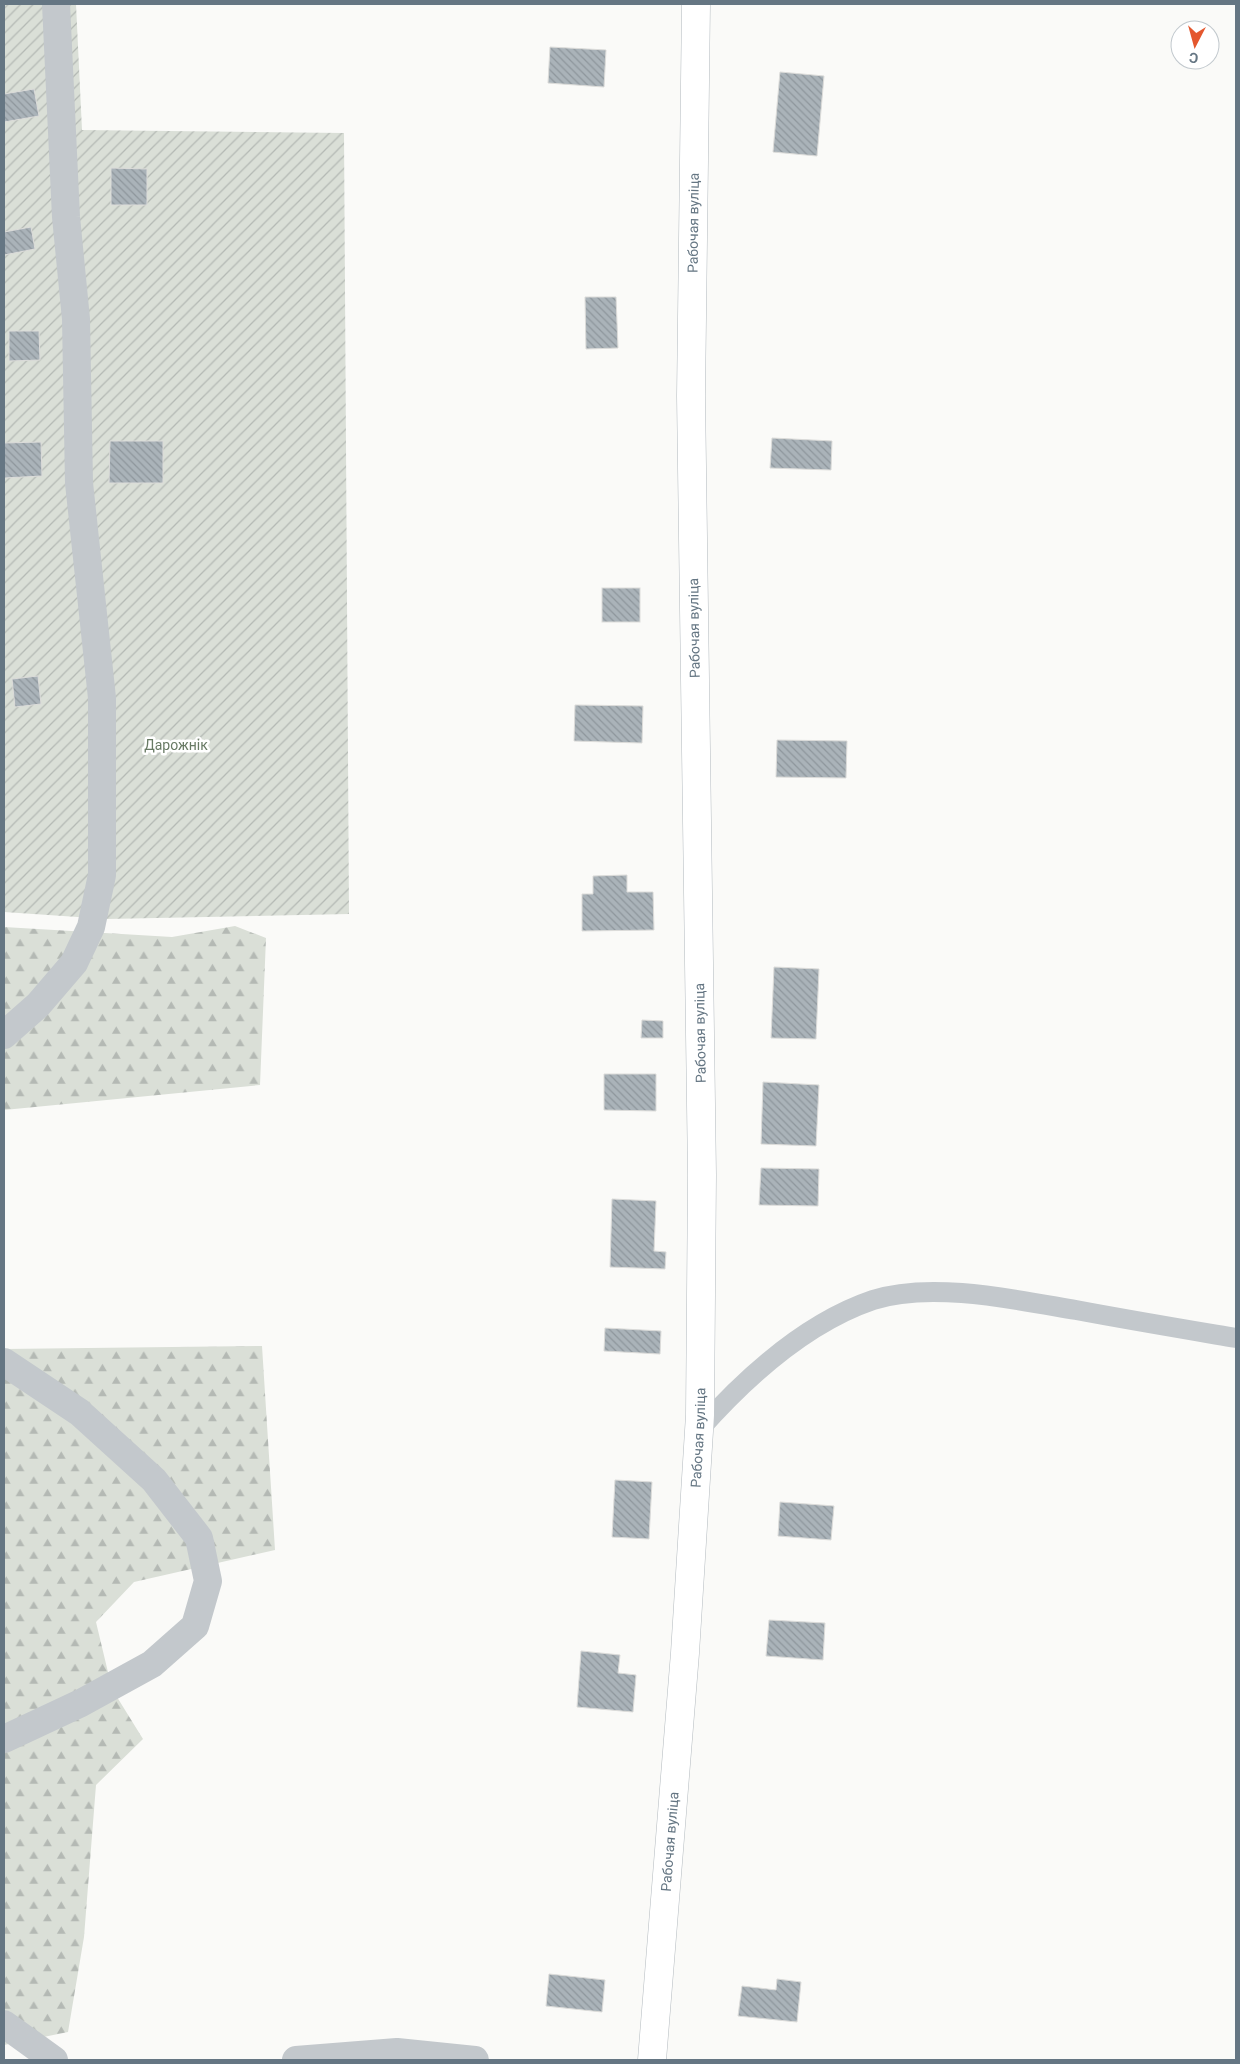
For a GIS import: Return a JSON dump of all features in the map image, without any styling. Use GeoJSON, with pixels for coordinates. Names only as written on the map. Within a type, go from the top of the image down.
{"type":"FeatureCollection","features":[{"type":"Feature","properties":{"kind":"street"},"geometry":{"type":"LineString","coordinates":[[4,1035],[38,1005],[74,963],[91,928],[102,875],[102,698],[79,483],[76,319],[66,217],[56,4]]}},
{"type":"Feature","properties":{"kind":"street","name":"Рабочая вуліца"},"geometry":{"type":"LineString","coordinates":[[652,2060],[684,1663],[699,1430],[702,1175],[691,396],[696,4]]}},
{"type":"Feature","properties":{"kind":"street"},"geometry":{"type":"LineString","coordinates":[[4,1362],[79,1412],[154,1480],[199,1538],[208,1581],[194,1626],[152,1664],[81,1703],[4,1739]]}},
{"type":"Feature","properties":{"kind":"street"},"geometry":{"type":"LineString","coordinates":[[4,2024],[54,2060]]}},
{"type":"Feature","properties":{"kind":"street"},"geometry":{"type":"LineString","coordinates":[[296,2060],[397,2052],[475,2060]]}},
{"type":"Feature","properties":{"kind":"lane"},"geometry":{"type":"LineString","coordinates":[[699,1430],[725,1401],[786,1349],[838,1314],[875,1299],[920,1292],[992,1296],[1236,1338]]}},
{"type":"Feature","properties":{"kind":"green space","name":"Дарожнік"},"geometry":{"type":"Polygon","coordinates":[[[4,4],[76,4],[82,130],[344,133],[349,914],[107,919],[4,912],[4,4]]]}},
{"type":"Feature","properties":{"kind":"green space"},"geometry":{"type":"Polygon","coordinates":[[[235,926],[266,938],[260,1085],[4,1110],[4,927],[172,937],[235,926]]]}},
{"type":"Feature","properties":{"kind":"green space"},"geometry":{"type":"Polygon","coordinates":[[[262,1346],[275,1550],[134,1582],[96,1622],[112,1689],[143,1739],[96,1785],[84,1937],[68,2032],[4,2045],[4,1349],[262,1346]]]}},
{"type":"Feature","properties":{"kind":"building"},"geometry":{"type":"Polygon","coordinates":[[[550,47],[606,50],[604,87],[548,83],[550,47]]]}},
{"type":"Feature","properties":{"kind":"building"},"geometry":{"type":"Polygon","coordinates":[[[780,72],[824,76],[817,156],[773,152],[780,72]]]}},
{"type":"Feature","properties":{"kind":"building"},"geometry":{"type":"Polygon","coordinates":[[[34,89],[39,116],[4,122],[4,94],[34,89]]]}},
{"type":"Feature","properties":{"kind":"building"},"geometry":{"type":"Polygon","coordinates":[[[111,168],[147,169],[147,205],[111,205],[111,168]]]}},
{"type":"Feature","properties":{"kind":"building"},"geometry":{"type":"Polygon","coordinates":[[[31,227],[35,249],[4,255],[4,232],[31,227]]]}},
{"type":"Feature","properties":{"kind":"building"},"geometry":{"type":"Polygon","coordinates":[[[585,297],[616,297],[618,348],[586,349],[585,297]]]}},
{"type":"Feature","properties":{"kind":"building"},"geometry":{"type":"Polygon","coordinates":[[[9,331],[39,331],[40,360],[9,361],[9,331]]]}},
{"type":"Feature","properties":{"kind":"building"},"geometry":{"type":"Polygon","coordinates":[[[772,438],[832,441],[831,470],[770,468],[772,438]]]}},
{"type":"Feature","properties":{"kind":"building"},"geometry":{"type":"Polygon","coordinates":[[[110,441],[163,441],[163,483],[109,483],[110,441]]]}},
{"type":"Feature","properties":{"kind":"building"},"geometry":{"type":"Polygon","coordinates":[[[41,442],[42,476],[4,478],[4,443],[41,442]]]}},
{"type":"Feature","properties":{"kind":"building"},"geometry":{"type":"Polygon","coordinates":[[[602,588],[640,588],[640,622],[602,622],[602,588]]]}},
{"type":"Feature","properties":{"kind":"building"},"geometry":{"type":"Polygon","coordinates":[[[38,676],[41,704],[15,707],[12,679],[38,676]]]}},
{"type":"Feature","properties":{"kind":"building"},"geometry":{"type":"Polygon","coordinates":[[[575,705],[643,706],[642,743],[574,741],[575,705]]]}},
{"type":"Feature","properties":{"kind":"building"},"geometry":{"type":"Polygon","coordinates":[[[777,740],[847,741],[846,778],[776,777],[777,740]]]}},
{"type":"Feature","properties":{"kind":"building"},"geometry":{"type":"Polygon","coordinates":[[[627,875],[627,892],[653,892],[654,930],[582,931],[582,894],[593,894],[593,876],[627,875]]]}},
{"type":"Feature","properties":{"kind":"building"},"geometry":{"type":"Polygon","coordinates":[[[774,967],[819,969],[816,1039],[771,1038],[774,967]]]}},
{"type":"Feature","properties":{"kind":"building"},"geometry":{"type":"Polygon","coordinates":[[[642,1020],[663,1021],[663,1038],[641,1038],[642,1020]]]}},
{"type":"Feature","properties":{"kind":"building"},"geometry":{"type":"Polygon","coordinates":[[[604,1074],[656,1074],[656,1111],[604,1110],[604,1074]]]}},
{"type":"Feature","properties":{"kind":"building"},"geometry":{"type":"Polygon","coordinates":[[[763,1082],[819,1085],[816,1146],[761,1144],[763,1082]]]}},
{"type":"Feature","properties":{"kind":"building"},"geometry":{"type":"Polygon","coordinates":[[[761,1168],[819,1169],[818,1206],[759,1205],[761,1168]]]}},
{"type":"Feature","properties":{"kind":"building"},"geometry":{"type":"Polygon","coordinates":[[[612,1199],[656,1201],[654,1251],[666,1252],[665,1269],[610,1267],[612,1199]]]}},
{"type":"Feature","properties":{"kind":"building"},"geometry":{"type":"Polygon","coordinates":[[[605,1328],[661,1331],[660,1354],[604,1351],[605,1328]]]}},
{"type":"Feature","properties":{"kind":"building"},"geometry":{"type":"Polygon","coordinates":[[[615,1480],[652,1482],[649,1539],[612,1537],[615,1480]]]}},
{"type":"Feature","properties":{"kind":"building"},"geometry":{"type":"Polygon","coordinates":[[[780,1502],[834,1506],[831,1540],[778,1536],[780,1502]]]}},
{"type":"Feature","properties":{"kind":"building"},"geometry":{"type":"Polygon","coordinates":[[[769,1620],[825,1623],[823,1660],[766,1656],[769,1620]]]}},
{"type":"Feature","properties":{"kind":"building"},"geometry":{"type":"Polygon","coordinates":[[[581,1651],[620,1655],[618,1673],[636,1675],[633,1712],[577,1707],[581,1651]]]}},
{"type":"Feature","properties":{"kind":"building"},"geometry":{"type":"Polygon","coordinates":[[[549,1974],[605,1980],[602,2012],[546,2006],[549,1974]]]}},
{"type":"Feature","properties":{"kind":"building"},"geometry":{"type":"Polygon","coordinates":[[[777,1979],[801,1982],[797,2022],[738,2016],[742,1986],[776,1990],[777,1979]]]}}]}
